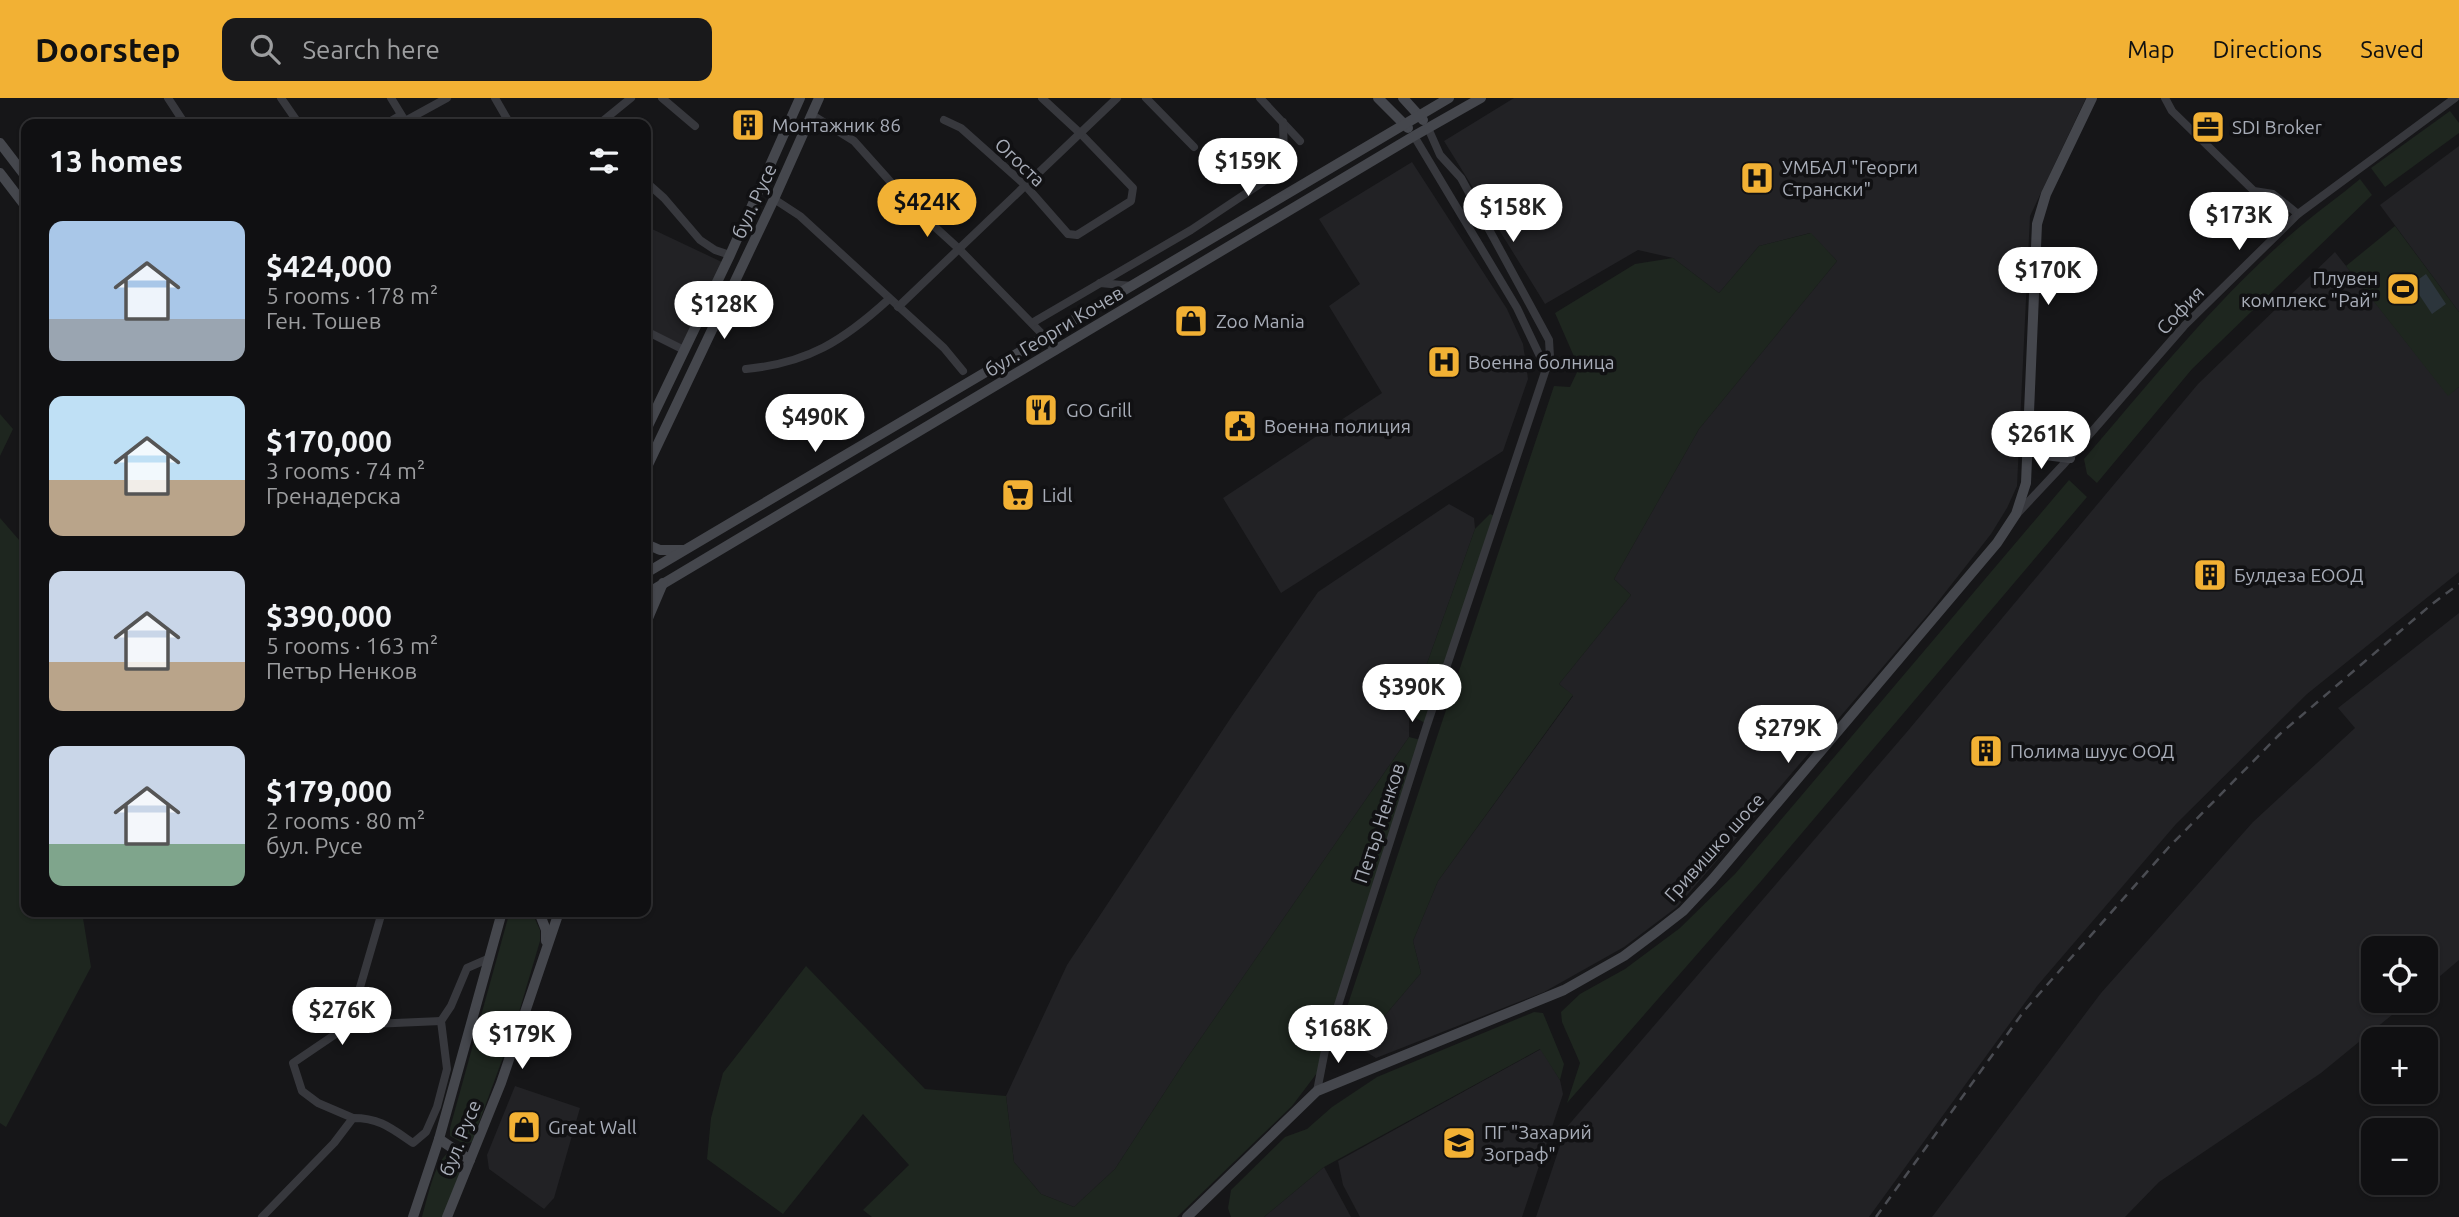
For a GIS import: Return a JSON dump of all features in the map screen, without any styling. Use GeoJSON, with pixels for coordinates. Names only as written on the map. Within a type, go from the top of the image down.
{"type":"FeatureCollection","features":[{"type":"Feature","properties":{"kind":"main road","name":"бул. Русе"},"geometry":{"type":"LineString","coordinates":[[651,419],[730,255],[800,98]]}},
{"type":"Feature","properties":{"kind":"main road","name":"бул. Русе"},"geometry":{"type":"LineString","coordinates":[[651,459],[775,199],[818,98]]}},
{"type":"Feature","properties":{"kind":"main road"},"geometry":{"type":"LineString","coordinates":[[1378,98],[1414,136]]}},
{"type":"Feature","properties":{"kind":"main road"},"geometry":{"type":"LineString","coordinates":[[1403,98],[1420,115],[1428,128]]}},
{"type":"Feature","properties":{"kind":"main road","name":"бул. Георги Кочев"},"geometry":{"type":"LineString","coordinates":[[651,570],[1449,98]]}},
{"type":"Feature","properties":{"kind":"main road","name":"бул. Георги Кочев"},"geometry":{"type":"LineString","coordinates":[[651,591],[1481,98]]}},
{"type":"Feature","properties":{"kind":"main road","name":"Гривишко шосе"},"geometry":{"type":"LineString","coordinates":[[1187,1217],[1317,1091],[1564,990],[1624,956],[1683,911],[1997,543],[2016,514],[2026,483],[2037,224],[2046,194],[2092,98]]}},
{"type":"Feature","properties":{"kind":"main road"},"geometry":{"type":"LineString","coordinates":[[0,143],[21,170]]}},
{"type":"Feature","properties":{"kind":"main road"},"geometry":{"type":"LineString","coordinates":[[0,173],[21,200]]}},
{"type":"Feature","properties":{"kind":"main road"},"geometry":{"type":"LineString","coordinates":[[2028,421],[2048,431],[2070,458]]}},
{"type":"Feature","properties":{"kind":"main road"},"geometry":{"type":"LineString","coordinates":[[2028,443],[2045,455],[2070,458]]}},
{"type":"Feature","properties":{"kind":"main road"},"geometry":{"type":"LineString","coordinates":[[651,546],[660,550],[685,550]]}},
{"type":"Feature","properties":{"kind":"main road"},"geometry":{"type":"LineString","coordinates":[[651,611],[663,583]]}},
{"type":"Feature","properties":{"kind":"main road","name":"бул. Русе"},"geometry":{"type":"LineString","coordinates":[[413,1217],[439,1139],[501,917]]}},
{"type":"Feature","properties":{"kind":"main road"},"geometry":{"type":"LineString","coordinates":[[541,917],[547,936],[541,968]]}},
{"type":"Feature","properties":{"kind":"main road","name":"бул. Русе"},"geometry":{"type":"LineString","coordinates":[[447,1217],[500,1083],[557,917]]}},
{"type":"Feature","properties":{"kind":"main road"},"geometry":{"type":"LineString","coordinates":[[439,1139],[470,1160]]}},
{"type":"Feature","properties":{"kind":"street"},"geometry":{"type":"LineString","coordinates":[[168,98],[182,119]]}},
{"type":"Feature","properties":{"kind":"street"},"geometry":{"type":"LineString","coordinates":[[281,98],[296,119]]}},
{"type":"Feature","properties":{"kind":"street"},"geometry":{"type":"LineString","coordinates":[[391,98],[403,119]]}},
{"type":"Feature","properties":{"kind":"street"},"geometry":{"type":"LineString","coordinates":[[406,119],[447,98]]}},
{"type":"Feature","properties":{"kind":"street"},"geometry":{"type":"LineString","coordinates":[[495,98],[507,119]]}},
{"type":"Feature","properties":{"kind":"street"},"geometry":{"type":"LineString","coordinates":[[605,119],[631,98]]}},
{"type":"Feature","properties":{"kind":"street"},"geometry":{"type":"LineString","coordinates":[[662,98],[695,125]]}},
{"type":"Feature","properties":{"kind":"street"},"geometry":{"type":"LineString","coordinates":[[1042,98],[1081,134]]}},
{"type":"Feature","properties":{"kind":"street"},"geometry":{"type":"LineString","coordinates":[[898,307],[1117,98]]}},
{"type":"Feature","properties":{"kind":"street"},"geometry":{"type":"LineString","coordinates":[[1146,98],[1194,147]]}},
{"type":"Feature","properties":{"kind":"street"},"geometry":{"type":"LineString","coordinates":[[1260,98],[1300,141]]}},
{"type":"Feature","properties":{"kind":"street"},"geometry":{"type":"LineString","coordinates":[[2165,98],[2172,111],[2254,191],[2273,194],[2298,214]]}},
{"type":"Feature","properties":{"kind":"street","name":"София"},"geometry":{"type":"LineString","coordinates":[[2016,514],[2070,458],[2184,326],[2298,214],[2455,98]]}},
{"type":"Feature","properties":{"kind":"street"},"geometry":{"type":"LineString","coordinates":[[811,115],[854,141],[914,207],[1032,323],[1055,351]]}},
{"type":"Feature","properties":{"kind":"street","name":"Огоста"},"geometry":{"type":"LineString","coordinates":[[944,120],[961,128],[1025,185],[1069,234],[1077,235],[1131,201],[1133,188],[1081,134]]}},
{"type":"Feature","properties":{"kind":"street"},"geometry":{"type":"LineString","coordinates":[[1032,323],[1191,230],[1272,176],[1284,157],[1283,122]]}},
{"type":"Feature","properties":{"kind":"street","name":"Петър Ненков"},"geometry":{"type":"LineString","coordinates":[[1317,1091],[1326,1040],[1426,728],[1550,357],[1549,340],[1461,177],[1440,155],[1428,128]]}},
{"type":"Feature","properties":{"kind":"street"},"geometry":{"type":"LineString","coordinates":[[1414,136],[1517,308],[1546,369]]}},
{"type":"Feature","properties":{"kind":"street"},"geometry":{"type":"LineString","coordinates":[[651,186],[700,240],[715,250],[730,255]]}},
{"type":"Feature","properties":{"kind":"street"},"geometry":{"type":"LineString","coordinates":[[775,199],[800,216],[944,348],[963,371]]}},
{"type":"Feature","properties":{"kind":"street"},"geometry":{"type":"LineString","coordinates":[[1100,283],[1132,286]]}},
{"type":"Feature","properties":{"kind":"street"},"geometry":{"type":"LineString","coordinates":[[746,369],[792,362],[818,351],[846,336],[889,299]]}},
{"type":"Feature","properties":{"kind":"street"},"geometry":{"type":"LineString","coordinates":[[651,334],[684,350]]}},
{"type":"Feature","properties":{"kind":"street"},"geometry":{"type":"LineString","coordinates":[[349,1025],[381,917]]}},
{"type":"Feature","properties":{"kind":"street"},"geometry":{"type":"LineString","coordinates":[[441,1021],[349,1025],[293,1063],[303,1091],[318,1103],[353,1118],[370,1118],[381,1122],[413,1143],[426,1132],[437,1107],[447,1069],[441,1021],[451,1006],[467,968],[490,958]]}},
{"type":"Feature","properties":{"kind":"street"},"geometry":{"type":"LineString","coordinates":[[262,1217],[334,1143],[353,1118]]}},
{"type":"Feature","properties":{"kind":"shaded area"},"geometry":{"type":"Polygon","coordinates":[[[1514,98],[2086,98],[2030,216],[2017,486],[1991,534],[1929,613],[1677,907],[1624,947],[1544,992],[1376,1058],[1358,1047],[1421,973],[1413,941],[1438,881],[1573,696],[1559,684],[1631,595],[1614,579],[1699,429],[1837,261],[1810,233],[1759,246],[1719,293],[1673,258],[1638,250],[1545,304],[1444,141],[1514,98]]]}},
{"type":"Feature","properties":{"kind":"shaded area"},"geometry":{"type":"Polygon","coordinates":[[[2450,111],[2459,123],[2459,133],[2385,187],[2371,168],[2450,111]]]}},
{"type":"Feature","properties":{"kind":"shaded area"},"geometry":{"type":"Polygon","coordinates":[[[2459,146],[2459,312],[2380,205],[2459,146]]]}},
{"type":"Feature","properties":{"kind":"shaded area","name":"Военна болница"},"geometry":{"type":"Polygon","coordinates":[[[1412,162],[1507,309],[1523,344],[1528,379],[1503,451],[1281,593],[1223,498],[1382,393],[1329,306],[1360,284],[1319,219],[1412,162]]]}},
{"type":"Feature","properties":{"kind":"shaded area"},"geometry":{"type":"Polygon","coordinates":[[[2360,179],[2372,195],[2192,369],[2097,483],[2087,474],[2084,459],[2162,368],[2215,308],[2272,251],[2360,179]]]}},
{"type":"Feature","properties":{"kind":"shaded area","name":"Плувен комплекс \"Рай\""},"geometry":{"type":"Polygon","coordinates":[[[2395,226],[2459,312],[2459,387],[2448,396],[2346,266],[2395,226]]]}},
{"type":"Feature","properties":{"kind":"shaded area"},"geometry":{"type":"Polygon","coordinates":[[[651,230],[726,264],[684,350],[651,334],[651,230]]]}},
{"type":"Feature","properties":{"kind":"shaded area"},"geometry":{"type":"Polygon","coordinates":[[[1811,233],[1837,261],[1699,429],[1614,579],[1631,595],[1559,684],[1573,695],[1438,881],[1413,941],[1421,973],[1358,1047],[1343,1019],[1554,386],[1570,387],[1579,368],[1555,313],[1635,264],[1673,258],[1719,293],[1759,246],[1811,233]]]}},
{"type":"Feature","properties":{"kind":"shaded area"},"geometry":{"type":"Polygon","coordinates":[[[2335,252],[2448,395],[2459,387],[2459,572],[2307,694],[2176,824],[2037,986],[1869,1217],[1536,1217],[1566,1128],[1906,733],[2198,384],[2335,252]]]}},
{"type":"Feature","properties":{"kind":"shaded area"},"geometry":{"type":"Polygon","coordinates":[[[2426,274],[2446,304],[2432,314],[2412,284],[2426,274]]]}},
{"type":"Feature","properties":{"kind":"shaded area"},"geometry":{"type":"Polygon","coordinates":[[[0,414],[13,429],[0,456],[0,414]]]}},
{"type":"Feature","properties":{"kind":"shaded area"},"geometry":{"type":"Polygon","coordinates":[[[2069,480],[2087,497],[1762,880],[1567,1103],[1580,1063],[1562,1022],[1561,1012],[1580,994],[1625,969],[1680,928],[1735,874],[2069,480]]]}},
{"type":"Feature","properties":{"kind":"shaded area"},"geometry":{"type":"Polygon","coordinates":[[[1449,504],[1474,518],[1475,529],[1409,714],[1409,737],[1185,1061],[1115,1169],[1074,1207],[1041,1194],[1014,1162],[1006,1096],[1067,965],[1232,716],[1318,592],[1449,504]]]}},
{"type":"Feature","properties":{"kind":"shaded area"},"geometry":{"type":"Polygon","coordinates":[[[1490,514],[1497,517],[1425,723],[1409,714],[1475,529],[1490,514]]]}},
{"type":"Feature","properties":{"kind":"shaded area"},"geometry":{"type":"Polygon","coordinates":[[[0,518],[21,542],[21,917],[83,917],[91,967],[6,1127],[0,1123],[0,518]]]}},
{"type":"Feature","properties":{"kind":"shaded area"},"geometry":{"type":"Polygon","coordinates":[[[2459,613],[2459,960],[2438,978],[2438,936],[2361,936],[2361,1013],[2394,1013],[2377,1027],[2361,1027],[2361,1040],[2321,1073],[2159,1182],[2125,1217],[1932,1217],[2101,993],[2253,822],[2355,728],[2338,708],[2459,613]]]}},
{"type":"Feature","properties":{"kind":"shaded area"},"geometry":{"type":"Polygon","coordinates":[[[1409,737],[1425,741],[1317,1073],[1292,1106],[1177,1217],[872,1217],[863,1210],[909,1165],[863,1114],[783,1214],[707,1159],[711,1118],[723,1073],[806,966],[925,1089],[1006,1096],[1014,1162],[1041,1194],[1074,1207],[1115,1169],[1185,1061],[1409,737]]]}},
{"type":"Feature","properties":{"kind":"shaded area"},"geometry":{"type":"Polygon","coordinates":[[[534,917],[540,930],[540,941],[517,1019],[472,1142],[464,1144],[450,1136],[450,1128],[508,918],[534,917]]]}},
{"type":"Feature","properties":{"kind":"shaded area"},"geometry":{"type":"Polygon","coordinates":[[[1534,1012],[1543,1013],[1564,1064],[1560,1080],[1540,1049],[1324,1167],[1264,1217],[1231,1217],[1228,1208],[1231,1190],[1285,1137],[1307,1129],[1332,1107],[1377,1077],[1534,1012]]]}},
{"type":"Feature","properties":{"kind":"shaded area","name":"ПГ \"Захарий Зограф\""},"geometry":{"type":"Polygon","coordinates":[[[1541,1049],[1560,1080],[1563,1094],[1522,1217],[1360,1217],[1343,1185],[1338,1161],[1541,1049]]]}},
{"type":"Feature","properties":{"kind":"shaded area"},"geometry":{"type":"Polygon","coordinates":[[[515,1086],[580,1108],[554,1198],[544,1209],[489,1169],[487,1155],[515,1086]]]}},
{"type":"Feature","properties":{"kind":"shaded area"},"geometry":{"type":"Polygon","coordinates":[[[448,1153],[463,1164],[443,1217],[422,1217],[435,1173],[448,1153]]]}},
{"type":"Feature","properties":{"kind":"shaded area"},"geometry":{"type":"Polygon","coordinates":[[[1324,1167],[1351,1217],[1264,1217],[1324,1167]]]}},
{"type":"Feature","properties":{"kind":"railway"},"geometry":{"type":"LineString","coordinates":[[1876,1217],[2024,1011],[2169,847],[2280,734],[2459,584]]}},
{"type":"Feature","properties":{"kind":"place","name":"Монтажник 86"},"geometry":{"type":"Point","coordinates":[748,125]}},
{"type":"Feature","properties":{"kind":"place","name":"SDI Broker"},"geometry":{"type":"Point","coordinates":[2208,127]}},
{"type":"Feature","properties":{"kind":"place","name":"УМБАЛ \"Георги Странски\""},"geometry":{"type":"Point","coordinates":[1757,178]}},
{"type":"Feature","properties":{"kind":"place","name":"Плувен комплекс \"Рай\""},"geometry":{"type":"Point","coordinates":[2403,289]}},
{"type":"Feature","properties":{"kind":"place","name":"Zoo Mania"},"geometry":{"type":"Point","coordinates":[1191,321]}},
{"type":"Feature","properties":{"kind":"place","name":"Военна болница"},"geometry":{"type":"Point","coordinates":[1444,362]}},
{"type":"Feature","properties":{"kind":"place","name":"GO Grill"},"geometry":{"type":"Point","coordinates":[1041,410]}},
{"type":"Feature","properties":{"kind":"place","name":"Военна полиция"},"geometry":{"type":"Point","coordinates":[1240,426]}},
{"type":"Feature","properties":{"kind":"place","name":"Lidl"},"geometry":{"type":"Point","coordinates":[1018,495]}},
{"type":"Feature","properties":{"kind":"place","name":"Булдеза ЕООД"},"geometry":{"type":"Point","coordinates":[2210,575]}},
{"type":"Feature","properties":{"kind":"place","name":"Полима шуус ООД"},"geometry":{"type":"Point","coordinates":[1986,751]}},
{"type":"Feature","properties":{"kind":"place","name":"Great Wall"},"geometry":{"type":"Point","coordinates":[524,1127]}},
{"type":"Feature","properties":{"kind":"place","name":"ПГ \"Захарий Зограф\""},"geometry":{"type":"Point","coordinates":[1459,1143]}}]}
